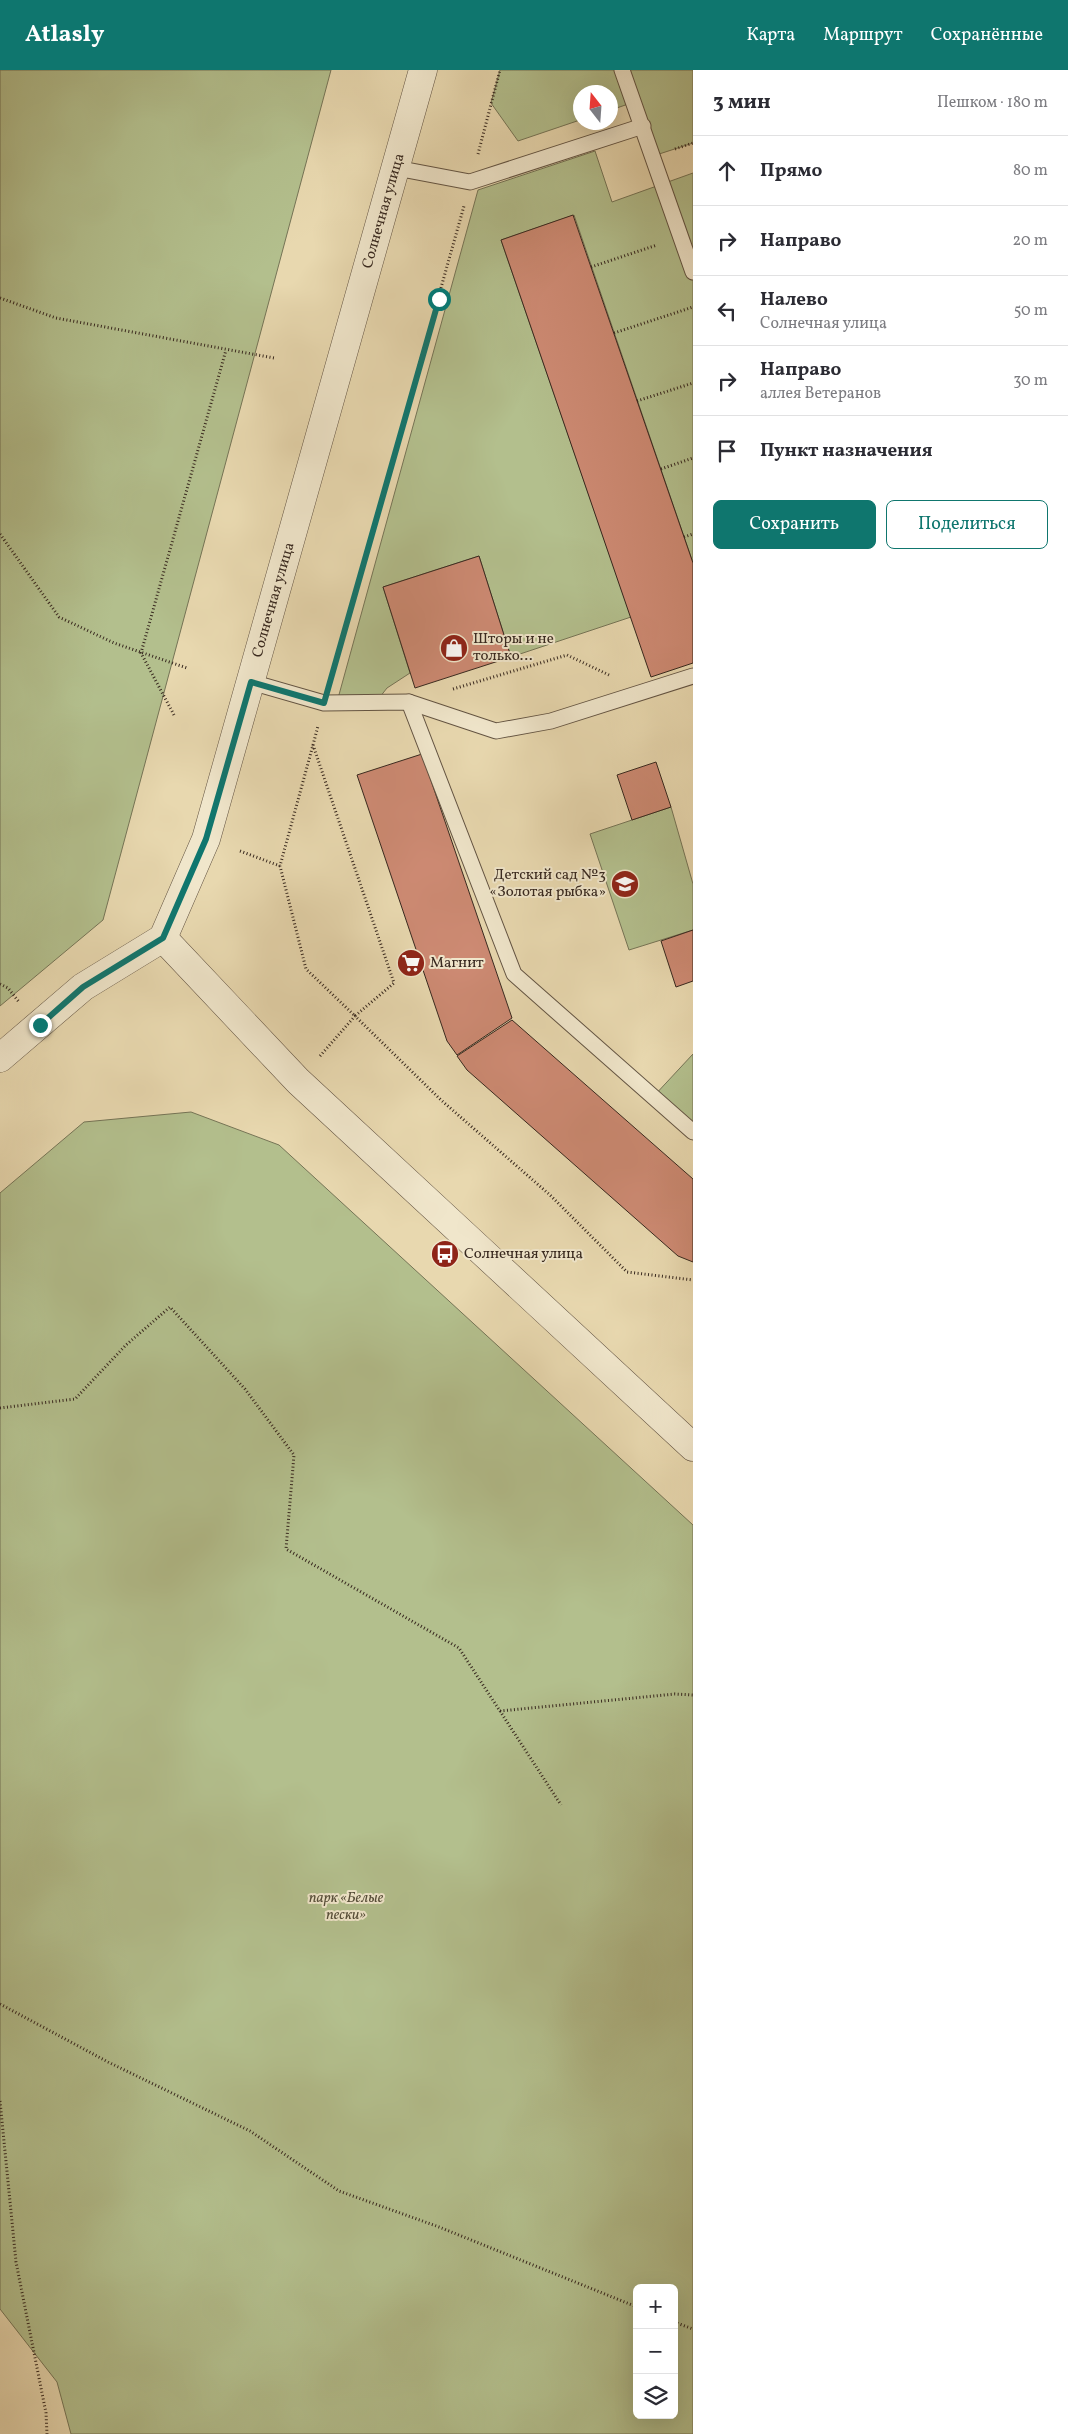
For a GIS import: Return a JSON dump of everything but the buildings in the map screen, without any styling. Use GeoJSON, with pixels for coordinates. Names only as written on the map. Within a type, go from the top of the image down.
{"type":"FeatureCollection","features":[{"type":"Feature","properties":{"kind":"street","name":"Солнечная улица"},"geometry":{"type":"LineString","coordinates":[[163,938],[206,839],[423,70]]}},
{"type":"Feature","properties":{"kind":"street"},"geometry":{"type":"LineString","coordinates":[[0,1058],[83,987],[163,938],[298,1081],[693,1447]]}},
{"type":"Feature","properties":{"kind":"lane"},"geometry":{"type":"LineString","coordinates":[[622,70],[693,272]]}},
{"type":"Feature","properties":{"kind":"lane"},"geometry":{"type":"LineString","coordinates":[[396,168],[470,182],[642,126]]}},
{"type":"Feature","properties":{"kind":"lane"},"geometry":{"type":"LineString","coordinates":[[251,682],[324,703],[409,702],[496,731],[551,721],[693,676]]}},
{"type":"Feature","properties":{"kind":"lane"},"geometry":{"type":"LineString","coordinates":[[409,702],[514,974],[693,1132]]}},
{"type":"Feature","properties":{"kind":"path"},"geometry":{"type":"LineString","coordinates":[[500,70],[280,866],[306,969],[442,1100],[550,1195],[628,1272],[693,1280]]}},
{"type":"Feature","properties":{"kind":"path"},"geometry":{"type":"LineString","coordinates":[[591,267],[681,237]]}},
{"type":"Feature","properties":{"kind":"path"},"geometry":{"type":"LineString","coordinates":[[0,298],[56,318],[274,358]]}},
{"type":"Feature","properties":{"kind":"path"},"geometry":{"type":"LineString","coordinates":[[614,334],[693,307]]}},
{"type":"Feature","properties":{"kind":"path"},"geometry":{"type":"LineString","coordinates":[[174,715],[141,652],[226,350]]}},
{"type":"Feature","properties":{"kind":"path"},"geometry":{"type":"LineString","coordinates":[[637,401],[693,383]]}},
{"type":"Feature","properties":{"kind":"path"},"geometry":{"type":"LineString","coordinates":[[661,468],[693,458]]}},
{"type":"Feature","properties":{"kind":"path"},"geometry":{"type":"LineString","coordinates":[[0,534],[59,617],[114,643],[187,668]]}},
{"type":"Feature","properties":{"kind":"path"},"geometry":{"type":"LineString","coordinates":[[684,537],[693,534]]}},
{"type":"Feature","properties":{"kind":"path"},"geometry":{"type":"LineString","coordinates":[[409,702],[567,655],[645,692]]}},
{"type":"Feature","properties":{"kind":"path"},"geometry":{"type":"LineString","coordinates":[[312,745],[394,983],[355,1016],[320,1056]]}},
{"type":"Feature","properties":{"kind":"path"},"geometry":{"type":"LineString","coordinates":[[240,851],[280,866]]}},
{"type":"Feature","properties":{"kind":"path"},"geometry":{"type":"LineString","coordinates":[[0,984],[8,988],[21,1003]]}},
{"type":"Feature","properties":{"kind":"path"},"geometry":{"type":"LineString","coordinates":[[0,1408],[75,1398],[126,1345],[170,1307],[245,1389],[294,1455],[286,1549],[459,1648],[561,1805]]}},
{"type":"Feature","properties":{"kind":"path"},"geometry":{"type":"LineString","coordinates":[[500,1711],[638,1697],[693,1695]]}},
{"type":"Feature","properties":{"kind":"path"},"geometry":{"type":"LineString","coordinates":[[0,2004],[108,2062],[250,2131],[339,2191],[439,2227],[633,2305]]}},
{"type":"Feature","properties":{"kind":"path"},"geometry":{"type":"LineString","coordinates":[[0,2101],[16,2262],[46,2413],[47,2434]]}},
{"type":"Feature","properties":{"kind":"path"},"geometry":{"type":"LineString","coordinates":[[678,2323],[693,2329]]}},
{"type":"Feature","properties":{"kind":"green space"},"geometry":{"type":"Polygon","coordinates":[[[0,70],[331,70],[103,920],[0,1006],[0,70]]]}},
{"type":"Feature","properties":{"kind":"green space"},"geometry":{"type":"Polygon","coordinates":[[[500,70],[693,70],[693,143],[653,156],[634,102],[618,108],[618,85],[573,85],[573,122],[518,141],[491,103],[500,70]]]}},
{"type":"Feature","properties":{"kind":"green space"},"geometry":{"type":"Polygon","coordinates":[[[595,151],[612,202],[693,173],[693,563],[574,215],[501,240],[631,617],[511,657],[479,556],[383,587],[410,673],[387,688],[376,702],[337,702],[478,190],[595,151]]]}},
{"type":"Feature","properties":{"kind":"green space"},"geometry":{"type":"Polygon","coordinates":[[[671,807],[693,884],[693,930],[629,950],[590,834],[671,807]]]}},
{"type":"Feature","properties":{"kind":"green space"},"geometry":{"type":"Polygon","coordinates":[[[693,1054],[693,1132],[653,1097],[693,1054]]]}},
{"type":"Feature","properties":{"kind":"green space","name":"парк «Белые пески»"},"geometry":{"type":"Polygon","coordinates":[[[191,1112],[279,1145],[693,1525],[693,2434],[71,2434],[57,2382],[0,2309],[0,1193],[84,1122],[191,1112]]]}},
{"type":"Feature","properties":{"kind":"place","name":"Шторы и не только..."},"geometry":{"type":"Point","coordinates":[454,648]}},
{"type":"Feature","properties":{"kind":"place","name":"Детский сад №3 «Золотая рыбка»"},"geometry":{"type":"Point","coordinates":[625,884]}},
{"type":"Feature","properties":{"kind":"place","name":"Магнит"},"geometry":{"type":"Point","coordinates":[411,963]}},
{"type":"Feature","properties":{"kind":"place","name":"Солнечная улица"},"geometry":{"type":"Point","coordinates":[445,1254]}},
{"type":"Feature","properties":{"kind":"route"},"geometry":{"type":"LineString","coordinates":[[40,1025],[83,987],[163,938],[206,839],[251,682],[324,703],[439,299]]}}]}
